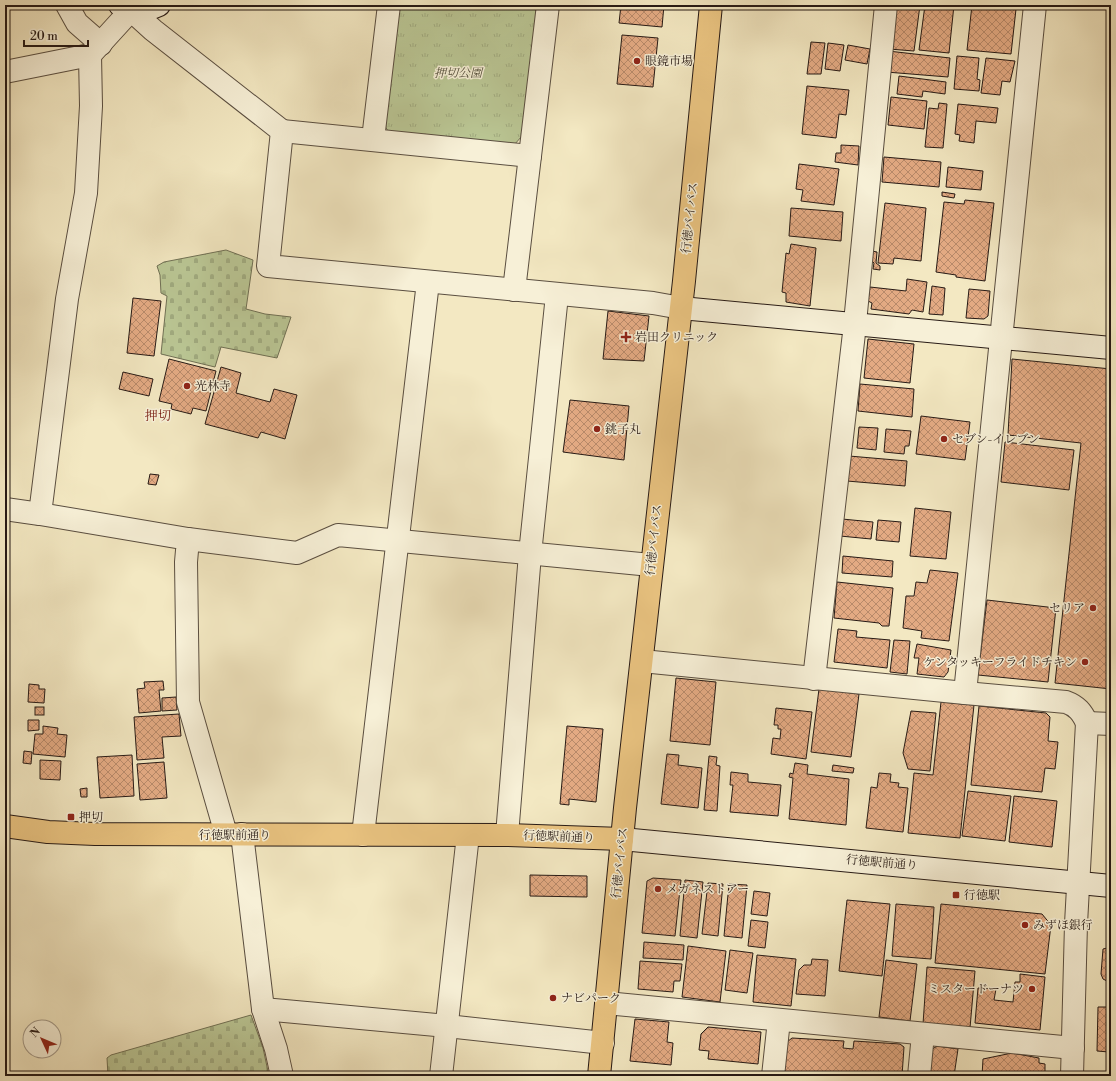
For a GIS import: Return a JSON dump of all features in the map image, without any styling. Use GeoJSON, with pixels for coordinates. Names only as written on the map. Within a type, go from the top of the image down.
{"type":"FeatureCollection","features":[{"type":"Feature","properties":{"kind":"main road","name":"行徳バイパス"},"geometry":{"type":"LineString","coordinates":[[599,1076],[622,839],[651,565],[681,308],[711,5]]}},
{"type":"Feature","properties":{"kind":"main road","name":"行徳駅前通り"},"geometry":{"type":"LineString","coordinates":[[5,826],[48,832],[95,834],[507,835],[622,839]]}},
{"type":"Feature","properties":{"kind":"street"},"geometry":{"type":"LineString","coordinates":[[67,5],[77,23],[96,49]]}},
{"type":"Feature","properties":{"kind":"street"},"geometry":{"type":"LineString","coordinates":[[126,7],[141,11],[159,5]]}},
{"type":"Feature","properties":{"kind":"street"},"geometry":{"type":"LineString","coordinates":[[373,139],[389,5]]}},
{"type":"Feature","properties":{"kind":"street"},"geometry":{"type":"LineString","coordinates":[[514,290],[548,5]]}},
{"type":"Feature","properties":{"kind":"street"},"geometry":{"type":"LineString","coordinates":[[814,679],[855,323],[886,5]]}},
{"type":"Feature","properties":{"kind":"street"},"geometry":{"type":"LineString","coordinates":[[965,694],[1000,337],[1035,5]]}},
{"type":"Feature","properties":{"kind":"street"},"geometry":{"type":"LineString","coordinates":[[40,514],[67,299],[86,194],[96,49],[126,7]]}},
{"type":"Feature","properties":{"kind":"street"},"geometry":{"type":"LineString","coordinates":[[126,7],[153,30],[282,131],[530,156]]}},
{"type":"Feature","properties":{"kind":"street"},"geometry":{"type":"LineString","coordinates":[[5,72],[96,49]]}},
{"type":"Feature","properties":{"kind":"street"},"geometry":{"type":"LineString","coordinates":[[282,131],[268,266],[557,295],[653,303],[681,308],[1111,348]]}},
{"type":"Feature","properties":{"kind":"street"},"geometry":{"type":"LineString","coordinates":[[363,835],[428,282]]}},
{"type":"Feature","properties":{"kind":"street"},"geometry":{"type":"LineString","coordinates":[[507,835],[530,554],[557,295]]}},
{"type":"Feature","properties":{"kind":"street"},"geometry":{"type":"LineString","coordinates":[[5,509],[188,539],[297,553],[338,535],[651,565]]}},
{"type":"Feature","properties":{"kind":"street"},"geometry":{"type":"LineString","coordinates":[[188,539],[186,562],[188,702],[234,834],[263,1009],[276,1049],[282,1076]]}},
{"type":"Feature","properties":{"kind":"street"},"geometry":{"type":"LineString","coordinates":[[642,661],[965,694],[1066,702],[1074,705],[1080,710],[1087,723],[1079,882],[1072,1076]]}},
{"type":"Feature","properties":{"kind":"street"},"geometry":{"type":"LineString","coordinates":[[1087,723],[1111,724]]}},
{"type":"Feature","properties":{"kind":"street"},"geometry":{"type":"LineString","coordinates":[[441,1076],[468,835]]}},
{"type":"Feature","properties":{"kind":"street","name":"行徳駅前通り"},"geometry":{"type":"LineString","coordinates":[[622,839],[1111,886]]}},
{"type":"Feature","properties":{"kind":"street"},"geometry":{"type":"LineString","coordinates":[[606,1003],[1073,1048]]}},
{"type":"Feature","properties":{"kind":"street"},"geometry":{"type":"LineString","coordinates":[[263,1009],[447,1026],[603,1043]]}},
{"type":"Feature","properties":{"kind":"street"},"geometry":{"type":"LineString","coordinates":[[773,1076],[779,1020]]}},
{"type":"Feature","properties":{"kind":"street"},"geometry":{"type":"LineString","coordinates":[[919,1076],[923,1034]]}},
{"type":"Feature","properties":{"kind":"green space","name":"押切公園"},"geometry":{"type":"Polygon","coordinates":[[[397,5],[537,5],[522,136],[514,145],[390,134],[383,123],[397,5]]]}},
{"type":"Feature","properties":{"kind":"green space"},"geometry":{"type":"Polygon","coordinates":[[[226,250],[253,260],[246,309],[265,314],[291,317],[277,358],[221,347],[215,367],[161,354],[167,296],[161,293],[160,275],[157,266],[164,262],[226,250]]]}},
{"type":"Feature","properties":{"kind":"green space"},"geometry":{"type":"Polygon","coordinates":[[[251,1015],[263,1048],[269,1076],[108,1076],[107,1058],[111,1055],[251,1015]]]}},
{"type":"Feature","properties":{"kind":"building"},"geometry":{"type":"Polygon","coordinates":[[[621,5],[664,5],[662,27],[619,23],[621,5]]]}},
{"type":"Feature","properties":{"kind":"building"},"geometry":{"type":"Polygon","coordinates":[[[893,5],[920,5],[914,51],[889,49],[893,5]]]}},
{"type":"Feature","properties":{"kind":"building"},"geometry":{"type":"Polygon","coordinates":[[[925,5],[954,5],[949,53],[919,50],[925,5]]]}},
{"type":"Feature","properties":{"kind":"building"},"geometry":{"type":"Polygon","coordinates":[[[972,5],[1016,9],[1011,54],[967,50],[972,5]]]}},
{"type":"Feature","properties":{"kind":"building","name":"眼鏡市場"},"geometry":{"type":"Polygon","coordinates":[[[622,35],[658,38],[653,87],[617,84],[622,35]]]}},
{"type":"Feature","properties":{"kind":"building"},"geometry":{"type":"Polygon","coordinates":[[[811,42],[825,43],[821,74],[807,74],[811,42]]]}},
{"type":"Feature","properties":{"kind":"building"},"geometry":{"type":"Polygon","coordinates":[[[828,43],[844,45],[840,71],[825,69],[828,43]]]}},
{"type":"Feature","properties":{"kind":"building"},"geometry":{"type":"Polygon","coordinates":[[[848,45],[870,49],[867,64],[845,60],[848,45]]]}},
{"type":"Feature","properties":{"kind":"building"},"geometry":{"type":"Polygon","coordinates":[[[888,51],[950,58],[948,77],[886,72],[888,51]]]}},
{"type":"Feature","properties":{"kind":"building"},"geometry":{"type":"Polygon","coordinates":[[[957,56],[979,58],[977,79],[980,80],[979,91],[954,89],[957,56]]]}},
{"type":"Feature","properties":{"kind":"building"},"geometry":{"type":"Polygon","coordinates":[[[986,58],[1015,61],[1010,82],[1002,81],[1000,95],[981,93],[986,58]]]}},
{"type":"Feature","properties":{"kind":"building"},"geometry":{"type":"Polygon","coordinates":[[[899,76],[946,82],[945,94],[923,91],[922,97],[897,94],[899,76]]]}},
{"type":"Feature","properties":{"kind":"building"},"geometry":{"type":"Polygon","coordinates":[[[807,86],[849,90],[846,115],[839,114],[836,138],[802,134],[807,86]]]}},
{"type":"Feature","properties":{"kind":"building"},"geometry":{"type":"Polygon","coordinates":[[[891,97],[927,101],[924,129],[888,125],[891,97]]]}},
{"type":"Feature","properties":{"kind":"building"},"geometry":{"type":"Polygon","coordinates":[[[939,103],[947,104],[943,148],[925,147],[929,108],[938,109],[939,103]]]}},
{"type":"Feature","properties":{"kind":"building"},"geometry":{"type":"Polygon","coordinates":[[[958,104],[998,108],[996,123],[976,121],[974,143],[959,141],[960,135],[955,134],[958,104]]]}},
{"type":"Feature","properties":{"kind":"building"},"geometry":{"type":"Polygon","coordinates":[[[841,145],[859,146],[858,165],[835,162],[836,153],[841,153],[841,145]]]}},
{"type":"Feature","properties":{"kind":"building"},"geometry":{"type":"Polygon","coordinates":[[[884,157],[941,162],[939,187],[882,182],[884,157]]]}},
{"type":"Feature","properties":{"kind":"building"},"geometry":{"type":"Polygon","coordinates":[[[799,164],[839,169],[834,205],[801,201],[803,190],[796,189],[799,164]]]}},
{"type":"Feature","properties":{"kind":"building"},"geometry":{"type":"Polygon","coordinates":[[[948,167],[983,171],[981,190],[946,187],[948,167]]]}},
{"type":"Feature","properties":{"kind":"building"},"geometry":{"type":"Polygon","coordinates":[[[942,192],[955,194],[954,198],[942,196],[942,192]]]}},
{"type":"Feature","properties":{"kind":"building"},"geometry":{"type":"Polygon","coordinates":[[[965,200],[994,203],[985,281],[956,277],[956,275],[936,272],[944,202],[964,204],[965,200]]]}},
{"type":"Feature","properties":{"kind":"building"},"geometry":{"type":"Polygon","coordinates":[[[885,203],[926,208],[921,261],[894,258],[893,264],[878,263],[885,203]]]}},
{"type":"Feature","properties":{"kind":"building"},"geometry":{"type":"Polygon","coordinates":[[[791,208],[843,212],[841,241],[789,236],[791,208]]]}},
{"type":"Feature","properties":{"kind":"building"},"geometry":{"type":"Polygon","coordinates":[[[791,244],[816,248],[810,306],[786,302],[786,293],[782,292],[786,253],[789,254],[791,244]]]}},
{"type":"Feature","properties":{"kind":"building"},"geometry":{"type":"Polygon","coordinates":[[[872,251],[877,252],[876,263],[880,266],[880,270],[873,269],[874,263],[871,260],[872,251]]]}},
{"type":"Feature","properties":{"kind":"building"},"geometry":{"type":"Polygon","coordinates":[[[907,279],[927,282],[923,312],[912,310],[909,314],[871,309],[872,303],[868,301],[870,287],[906,291],[907,279]]]}},
{"type":"Feature","properties":{"kind":"building"},"geometry":{"type":"Polygon","coordinates":[[[932,286],[945,288],[943,315],[929,314],[932,286]]]}},
{"type":"Feature","properties":{"kind":"building"},"geometry":{"type":"Polygon","coordinates":[[[969,289],[990,291],[988,316],[984,319],[966,318],[969,289]]]}},
{"type":"Feature","properties":{"kind":"building"},"geometry":{"type":"Polygon","coordinates":[[[1107,297],[1111,297],[1111,333],[1107,332],[1107,297]]]}},
{"type":"Feature","properties":{"kind":"building"},"geometry":{"type":"Polygon","coordinates":[[[133,298],[161,301],[154,356],[127,353],[133,298]]]}},
{"type":"Feature","properties":{"kind":"building","name":"岩田クリニック"},"geometry":{"type":"Polygon","coordinates":[[[608,311],[649,316],[644,361],[603,359],[608,311]]]}},
{"type":"Feature","properties":{"kind":"building"},"geometry":{"type":"Polygon","coordinates":[[[868,339],[914,344],[910,383],[864,378],[868,339]]]}},
{"type":"Feature","properties":{"kind":"building","name":"光林寺"},"geometry":{"type":"Polygon","coordinates":[[[169,359],[216,371],[206,411],[193,408],[191,414],[171,409],[172,404],[159,401],[169,359]]]}},
{"type":"Feature","properties":{"kind":"building"},"geometry":{"type":"Polygon","coordinates":[[[1012,359],[1111,369],[1111,689],[1055,683],[1081,443],[1008,435],[1012,359]]]}},
{"type":"Feature","properties":{"kind":"building"},"geometry":{"type":"Polygon","coordinates":[[[221,367],[241,373],[236,393],[270,402],[274,389],[297,395],[285,439],[261,432],[258,438],[205,424],[221,367]]]}},
{"type":"Feature","properties":{"kind":"building"},"geometry":{"type":"Polygon","coordinates":[[[123,372],[153,379],[149,396],[119,389],[123,372]]]}},
{"type":"Feature","properties":{"kind":"building"},"geometry":{"type":"Polygon","coordinates":[[[860,384],[914,389],[912,417],[858,411],[860,384]]]}},
{"type":"Feature","properties":{"kind":"building","name":"銚子丸"},"geometry":{"type":"Polygon","coordinates":[[[570,400],[629,406],[624,460],[563,452],[570,400]]]}},
{"type":"Feature","properties":{"kind":"building"},"geometry":{"type":"Polygon","coordinates":[[[921,416],[970,422],[965,460],[916,454],[921,416]]]}},
{"type":"Feature","properties":{"kind":"building"},"geometry":{"type":"Polygon","coordinates":[[[859,427],[878,428],[876,450],[857,448],[859,427]]]}},
{"type":"Feature","properties":{"kind":"building"},"geometry":{"type":"Polygon","coordinates":[[[886,429],[911,431],[909,446],[905,446],[904,454],[884,452],[886,429]]]}},
{"type":"Feature","properties":{"kind":"building"},"geometry":{"type":"Polygon","coordinates":[[[1005,442],[1074,450],[1069,490],[1001,482],[1005,442]]]}},
{"type":"Feature","properties":{"kind":"building"},"geometry":{"type":"Polygon","coordinates":[[[849,456],[907,461],[905,486],[847,481],[849,456]]]}},
{"type":"Feature","properties":{"kind":"building"},"geometry":{"type":"Polygon","coordinates":[[[150,474],[159,475],[156,485],[148,484],[150,474]]]}},
{"type":"Feature","properties":{"kind":"building"},"geometry":{"type":"Polygon","coordinates":[[[915,508],[951,512],[946,559],[910,556],[915,508]]]}},
{"type":"Feature","properties":{"kind":"building"},"geometry":{"type":"Polygon","coordinates":[[[842,519],[873,522],[871,539],[840,536],[842,519]]]}},
{"type":"Feature","properties":{"kind":"building"},"geometry":{"type":"Polygon","coordinates":[[[878,520],[901,522],[899,542],[876,540],[878,520]]]}},
{"type":"Feature","properties":{"kind":"building"},"geometry":{"type":"Polygon","coordinates":[[[843,556],[893,561],[892,577],[842,573],[843,556]]]}},
{"type":"Feature","properties":{"kind":"building"},"geometry":{"type":"Polygon","coordinates":[[[930,570],[958,573],[949,641],[921,638],[922,631],[903,628],[906,596],[914,596],[916,582],[927,583],[930,570]]]}},
{"type":"Feature","properties":{"kind":"building"},"geometry":{"type":"Polygon","coordinates":[[[837,582],[893,588],[889,626],[882,626],[879,623],[834,618],[837,582]]]}},
{"type":"Feature","properties":{"kind":"building"},"geometry":{"type":"Polygon","coordinates":[[[987,600],[1056,608],[1048,682],[978,675],[987,600]]]}},
{"type":"Feature","properties":{"kind":"building"},"geometry":{"type":"Polygon","coordinates":[[[838,629],[857,631],[856,637],[890,640],[887,668],[834,662],[838,629]]]}},
{"type":"Feature","properties":{"kind":"building"},"geometry":{"type":"Polygon","coordinates":[[[894,640],[910,641],[907,674],[890,672],[894,640]]]}},
{"type":"Feature","properties":{"kind":"building"},"geometry":{"type":"Polygon","coordinates":[[[917,644],[951,650],[948,672],[944,677],[917,674],[919,658],[914,658],[917,644]]]}},
{"type":"Feature","properties":{"kind":"building"},"geometry":{"type":"Polygon","coordinates":[[[676,678],[716,682],[710,745],[670,741],[676,678]]]}},
{"type":"Feature","properties":{"kind":"building"},"geometry":{"type":"Polygon","coordinates":[[[163,681],[164,690],[159,690],[161,711],[139,713],[137,689],[145,688],[144,682],[163,681]]]}},
{"type":"Feature","properties":{"kind":"building"},"geometry":{"type":"Polygon","coordinates":[[[29,684],[39,685],[39,689],[45,689],[44,703],[28,702],[29,684]]]}},
{"type":"Feature","properties":{"kind":"building"},"geometry":{"type":"Polygon","coordinates":[[[819,689],[859,694],[851,757],[811,752],[819,689]]]}},
{"type":"Feature","properties":{"kind":"building"},"geometry":{"type":"Polygon","coordinates":[[[176,697],[177,710],[162,711],[162,698],[176,697]]]}},
{"type":"Feature","properties":{"kind":"building"},"geometry":{"type":"Polygon","coordinates":[[[941,702],[974,705],[960,838],[908,833],[914,773],[933,775],[941,702]]]}},
{"type":"Feature","properties":{"kind":"building"},"geometry":{"type":"Polygon","coordinates":[[[979,706],[1046,713],[1050,717],[1048,741],[1058,742],[1055,769],[1045,768],[1042,792],[971,785],[979,706]]]}},
{"type":"Feature","properties":{"kind":"building"},"geometry":{"type":"Polygon","coordinates":[[[35,707],[44,707],[44,715],[35,715],[35,707]]]}},
{"type":"Feature","properties":{"kind":"building"},"geometry":{"type":"Polygon","coordinates":[[[776,708],[812,712],[806,759],[771,754],[773,738],[780,739],[781,729],[778,729],[778,725],[774,725],[776,708]]]}},
{"type":"Feature","properties":{"kind":"building"},"geometry":{"type":"Polygon","coordinates":[[[911,711],[936,713],[930,771],[908,769],[903,753],[911,711]]]}},
{"type":"Feature","properties":{"kind":"building"},"geometry":{"type":"Polygon","coordinates":[[[179,714],[181,736],[162,737],[164,758],[137,760],[134,717],[179,714]]]}},
{"type":"Feature","properties":{"kind":"building"},"geometry":{"type":"Polygon","coordinates":[[[28,720],[39,720],[39,730],[28,731],[28,720]]]}},
{"type":"Feature","properties":{"kind":"building"},"geometry":{"type":"Polygon","coordinates":[[[43,726],[58,728],[57,734],[67,735],[65,757],[33,754],[35,734],[43,734],[43,726]]]}},
{"type":"Feature","properties":{"kind":"building"},"geometry":{"type":"Polygon","coordinates":[[[567,726],[603,729],[596,802],[569,799],[569,805],[560,804],[567,726]]]}},
{"type":"Feature","properties":{"kind":"building"},"geometry":{"type":"Polygon","coordinates":[[[24,751],[32,752],[31,764],[23,763],[24,751]]]}},
{"type":"Feature","properties":{"kind":"building"},"geometry":{"type":"Polygon","coordinates":[[[667,754],[679,755],[678,765],[702,768],[698,808],[661,804],[667,754]]]}},
{"type":"Feature","properties":{"kind":"building"},"geometry":{"type":"Polygon","coordinates":[[[132,755],[134,796],[100,798],[97,757],[132,755]]]}},
{"type":"Feature","properties":{"kind":"building"},"geometry":{"type":"Polygon","coordinates":[[[709,756],[717,757],[716,765],[720,766],[717,811],[704,810],[709,756]]]}},
{"type":"Feature","properties":{"kind":"building"},"geometry":{"type":"Polygon","coordinates":[[[40,760],[61,761],[60,780],[40,779],[40,760]]]}},
{"type":"Feature","properties":{"kind":"building"},"geometry":{"type":"Polygon","coordinates":[[[164,762],[167,798],[140,800],[137,764],[164,762]]]}},
{"type":"Feature","properties":{"kind":"building"},"geometry":{"type":"Polygon","coordinates":[[[795,763],[808,765],[807,774],[849,779],[846,825],[789,819],[793,778],[789,777],[790,773],[793,774],[795,763]]]}},
{"type":"Feature","properties":{"kind":"building"},"geometry":{"type":"Polygon","coordinates":[[[833,765],[854,768],[853,773],[832,771],[833,765]]]}},
{"type":"Feature","properties":{"kind":"building"},"geometry":{"type":"Polygon","coordinates":[[[1109,770],[1111,770],[1111,787],[1107,787],[1109,770]]]}},
{"type":"Feature","properties":{"kind":"building"},"geometry":{"type":"Polygon","coordinates":[[[731,772],[748,774],[748,782],[781,785],[778,816],[730,812],[733,785],[730,785],[731,772]]]}},
{"type":"Feature","properties":{"kind":"building"},"geometry":{"type":"Polygon","coordinates":[[[879,773],[891,774],[890,782],[899,783],[898,787],[908,788],[903,832],[866,828],[871,787],[877,788],[879,773]]]}},
{"type":"Feature","properties":{"kind":"building"},"geometry":{"type":"Polygon","coordinates":[[[87,788],[87,797],[81,797],[80,789],[87,788]]]}},
{"type":"Feature","properties":{"kind":"building"},"geometry":{"type":"Polygon","coordinates":[[[968,791],[1011,796],[1005,841],[962,836],[968,791]]]}},
{"type":"Feature","properties":{"kind":"building"},"geometry":{"type":"Polygon","coordinates":[[[1014,796],[1057,801],[1052,847],[1009,842],[1014,796]]]}},
{"type":"Feature","properties":{"kind":"building"},"geometry":{"type":"Polygon","coordinates":[[[530,875],[587,876],[587,897],[530,896],[530,875]]]}},
{"type":"Feature","properties":{"kind":"building"},"geometry":{"type":"Polygon","coordinates":[[[653,878],[681,880],[675,936],[642,933],[647,881],[653,878]]]}},
{"type":"Feature","properties":{"kind":"building"},"geometry":{"type":"Polygon","coordinates":[[[685,880],[703,882],[697,938],[680,936],[685,880]]]}},
{"type":"Feature","properties":{"kind":"building"},"geometry":{"type":"Polygon","coordinates":[[[708,883],[723,884],[718,936],[702,934],[708,883]]]}},
{"type":"Feature","properties":{"kind":"building"},"geometry":{"type":"Polygon","coordinates":[[[729,884],[747,885],[742,938],[724,936],[729,884]]]}},
{"type":"Feature","properties":{"kind":"building"},"geometry":{"type":"Polygon","coordinates":[[[754,891],[770,893],[767,916],[751,914],[754,891]]]}},
{"type":"Feature","properties":{"kind":"building"},"geometry":{"type":"Polygon","coordinates":[[[847,900],[890,904],[882,976],[839,971],[847,900]]]}},
{"type":"Feature","properties":{"kind":"building"},"geometry":{"type":"Polygon","coordinates":[[[896,904],[934,907],[931,959],[892,956],[896,904]]]}},
{"type":"Feature","properties":{"kind":"building"},"geometry":{"type":"Polygon","coordinates":[[[941,904],[1042,914],[1051,925],[1045,974],[935,963],[941,904]]]}},
{"type":"Feature","properties":{"kind":"building"},"geometry":{"type":"Polygon","coordinates":[[[751,920],[768,922],[765,948],[748,946],[751,920]]]}},
{"type":"Feature","properties":{"kind":"building"},"geometry":{"type":"Polygon","coordinates":[[[644,942],[684,945],[683,960],[643,958],[644,942]]]}},
{"type":"Feature","properties":{"kind":"building"},"geometry":{"type":"Polygon","coordinates":[[[688,946],[726,951],[720,1002],[682,997],[688,946]]]}},
{"type":"Feature","properties":{"kind":"building"},"geometry":{"type":"Polygon","coordinates":[[[1111,947],[1111,983],[1103,979],[1101,974],[1103,949],[1111,947]]]}},
{"type":"Feature","properties":{"kind":"building"},"geometry":{"type":"Polygon","coordinates":[[[730,950],[753,953],[747,993],[725,990],[730,950]]]}},
{"type":"Feature","properties":{"kind":"building"},"geometry":{"type":"Polygon","coordinates":[[[757,955],[796,959],[791,1006],[753,1002],[757,955]]]}},
{"type":"Feature","properties":{"kind":"building"},"geometry":{"type":"Polygon","coordinates":[[[812,959],[828,960],[825,996],[796,994],[799,970],[804,965],[811,965],[812,959]]]}},
{"type":"Feature","properties":{"kind":"building"},"geometry":{"type":"Polygon","coordinates":[[[886,960],[917,964],[910,1021],[879,1017],[886,960]]]}},
{"type":"Feature","properties":{"kind":"building"},"geometry":{"type":"Polygon","coordinates":[[[640,961],[682,964],[680,981],[674,981],[673,992],[638,989],[640,961]]]}},
{"type":"Feature","properties":{"kind":"building"},"geometry":{"type":"Polygon","coordinates":[[[927,967],[975,971],[970,1028],[923,1024],[927,967]]]}},
{"type":"Feature","properties":{"kind":"building"},"geometry":{"type":"Polygon","coordinates":[[[1020,974],[1045,977],[1040,1030],[975,1023],[978,988],[996,989],[994,1000],[1013,1002],[1015,982],[1020,982],[1020,974]]]}},
{"type":"Feature","properties":{"kind":"building"},"geometry":{"type":"Polygon","coordinates":[[[1098,1007],[1111,1007],[1111,1076],[1107,1076],[1109,1052],[1097,1051],[1098,1007]]]}},
{"type":"Feature","properties":{"kind":"building"},"geometry":{"type":"Polygon","coordinates":[[[635,1019],[669,1022],[667,1042],[673,1043],[671,1065],[630,1061],[635,1019]]]}},
{"type":"Feature","properties":{"kind":"building"},"geometry":{"type":"Polygon","coordinates":[[[708,1027],[761,1032],[758,1064],[708,1059],[709,1051],[699,1050],[701,1034],[708,1027]]]}},
{"type":"Feature","properties":{"kind":"building"},"geometry":{"type":"Polygon","coordinates":[[[792,1038],[844,1041],[843,1048],[853,1049],[854,1041],[900,1044],[904,1047],[902,1076],[851,1076],[817,1073],[816,1076],[784,1076],[787,1042],[792,1038]]]}},
{"type":"Feature","properties":{"kind":"building"},"geometry":{"type":"Polygon","coordinates":[[[937,1046],[958,1049],[954,1076],[927,1076],[931,1050],[937,1046]]]}},
{"type":"Feature","properties":{"kind":"building"},"geometry":{"type":"Polygon","coordinates":[[[1012,1053],[1039,1058],[1039,1063],[1045,1064],[1045,1076],[982,1076],[983,1059],[1012,1053]]]}},
{"type":"Feature","properties":{"kind":"place","name":"眼鏡市場"},"geometry":{"type":"Point","coordinates":[637,61]}},
{"type":"Feature","properties":{"kind":"place","name":"岩田クリニック"},"geometry":{"type":"Point","coordinates":[626,337]}},
{"type":"Feature","properties":{"kind":"place","name":"光林寺"},"geometry":{"type":"Point","coordinates":[187,386]}},
{"type":"Feature","properties":{"kind":"place","name":"銚子丸"},"geometry":{"type":"Point","coordinates":[597,429]}},
{"type":"Feature","properties":{"kind":"place","name":"セブン-イレブン"},"geometry":{"type":"Point","coordinates":[944,439]}},
{"type":"Feature","properties":{"kind":"place","name":"セリア"},"geometry":{"type":"Point","coordinates":[1093,608]}},
{"type":"Feature","properties":{"kind":"place","name":"ケンタッキーフライドチキン"},"geometry":{"type":"Point","coordinates":[1085,662]}},
{"type":"Feature","properties":{"kind":"place","name":"押切"},"geometry":{"type":"Point","coordinates":[71,817]}},
{"type":"Feature","properties":{"kind":"place","name":"メガネストアー"},"geometry":{"type":"Point","coordinates":[658,889]}},
{"type":"Feature","properties":{"kind":"place","name":"行徳駅"},"geometry":{"type":"Point","coordinates":[956,895]}},
{"type":"Feature","properties":{"kind":"place","name":"みずほ銀行"},"geometry":{"type":"Point","coordinates":[1025,925]}},
{"type":"Feature","properties":{"kind":"place","name":"ミスタードーナツ"},"geometry":{"type":"Point","coordinates":[1032,989]}},
{"type":"Feature","properties":{"kind":"place","name":"ナビパーク"},"geometry":{"type":"Point","coordinates":[553,998]}},
{"type":"Feature","properties":{"kind":"district","name":"押切"},"geometry":{"type":"Point","coordinates":[158,416]}}]}
